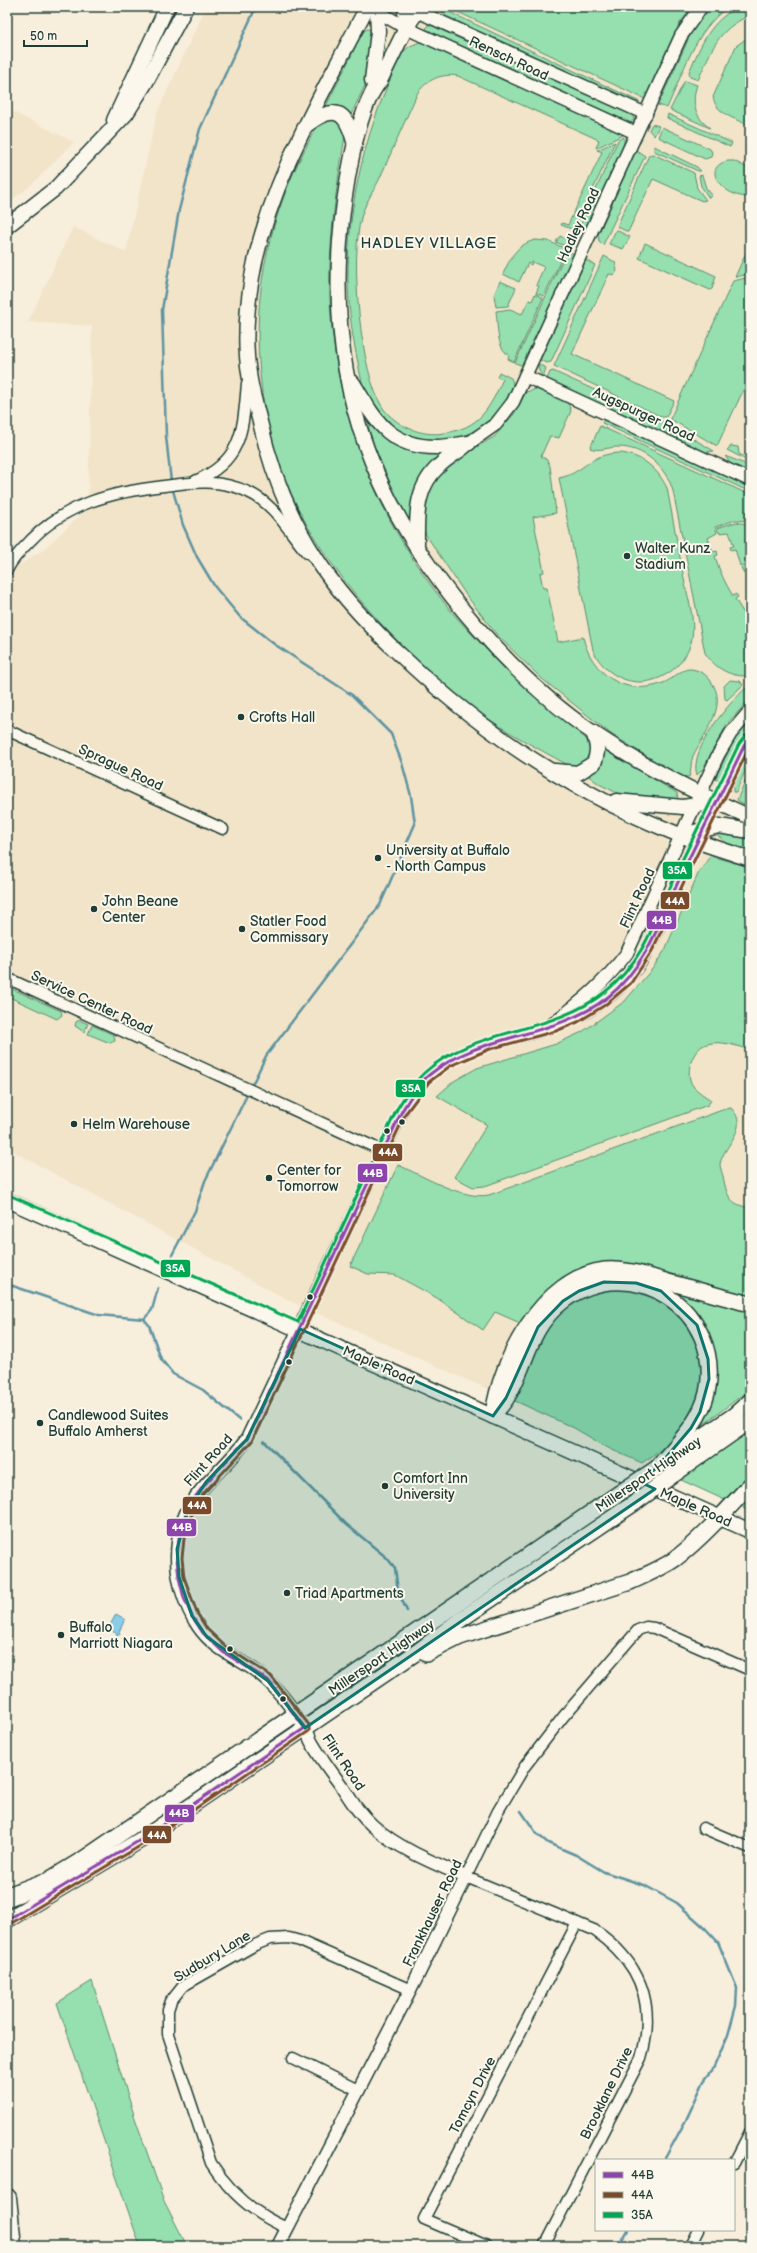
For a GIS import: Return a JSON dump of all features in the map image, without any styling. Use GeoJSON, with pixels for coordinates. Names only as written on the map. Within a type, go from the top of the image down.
{"type":"FeatureCollection","features":[{"type":"Feature","properties":{"kind":"highway"},"geometry":{"type":"LineString","coordinates":[[7,1897],[44,1883]]}},
{"type":"Feature","properties":{"kind":"highway"},"geometry":{"type":"LineString","coordinates":[[7,2198],[12,2246]]}},
{"type":"Feature","properties":{"kind":"main road"},"geometry":{"type":"LineString","coordinates":[[109,131],[167,7]]}},
{"type":"Feature","properties":{"kind":"main road"},"geometry":{"type":"LineString","coordinates":[[7,226],[56,188],[85,159],[134,104],[186,7]]}},
{"type":"Feature","properties":{"kind":"main road"},"geometry":{"type":"LineString","coordinates":[[373,8],[378,32],[372,80],[375,88]]}},
{"type":"Feature","properties":{"kind":"main road"},"geometry":{"type":"LineString","coordinates":[[373,8],[306,125],[276,193],[263,231],[252,278],[248,324],[248,372],[265,444],[278,483],[300,529],[327,575],[359,613],[415,669],[463,710],[508,743],[549,769],[603,799],[682,835],[702,834],[719,826],[750,831]]}},
{"type":"Feature","properties":{"kind":"main road"},"geometry":{"type":"LineString","coordinates":[[412,8],[406,28],[380,81],[375,88],[361,122],[345,194],[338,264],[339,316],[346,370],[360,431],[370,460],[394,512],[417,548],[462,609],[508,662],[539,691],[593,732],[698,800],[718,802],[750,817]]}},
{"type":"Feature","properties":{"kind":"main road"},"geometry":{"type":"LineString","coordinates":[[306,125],[323,114],[333,113],[341,115],[346,119],[350,127],[355,146]]}},
{"type":"Feature","properties":{"kind":"main road"},"geometry":{"type":"LineString","coordinates":[[346,370],[372,416],[385,430],[398,438],[425,446],[446,447],[469,443]]}},
{"type":"Feature","properties":{"kind":"main road"},"geometry":{"type":"LineString","coordinates":[[417,548],[417,510],[423,486],[436,468],[469,443]]}},
{"type":"Feature","properties":{"kind":"main road"},"geometry":{"type":"LineString","coordinates":[[549,769],[578,773],[594,764],[598,754],[598,745],[593,732]]}},
{"type":"Feature","properties":{"kind":"main road"},"geometry":{"type":"LineString","coordinates":[[603,799],[632,804],[683,807],[698,800]]}},
{"type":"Feature","properties":{"kind":"main road"},"geometry":{"type":"LineString","coordinates":[[702,834],[750,859]]}},
{"type":"Feature","properties":{"kind":"main road","name":"Maple Road"},"geometry":{"type":"LineString","coordinates":[[7,1200],[300,1329],[750,1531]]}},
{"type":"Feature","properties":{"kind":"main road"},"geometry":{"type":"LineString","coordinates":[[493,1416],[496,1393],[528,1322],[557,1292],[582,1277],[605,1270],[626,1271],[750,1304]]}},
{"type":"Feature","properties":{"kind":"main road"},"geometry":{"type":"LineString","coordinates":[[493,1416],[506,1398],[538,1327],[563,1301],[579,1291],[604,1282],[624,1282],[649,1287],[670,1297],[696,1325],[704,1341],[708,1359],[709,1379],[706,1394],[694,1423],[657,1468]]}},
{"type":"Feature","properties":{"kind":"main road","name":"Millersport Highway"},"geometry":{"type":"LineString","coordinates":[[7,1905],[44,1883],[296,1715],[733,1416],[750,1400]]}},
{"type":"Feature","properties":{"kind":"main road","name":"Millersport Highway"},"geometry":{"type":"LineString","coordinates":[[7,1920],[123,1851],[394,1667],[460,1620],[636,1502],[750,1422]]}},
{"type":"Feature","properties":{"kind":"main road"},"geometry":{"type":"LineString","coordinates":[[394,1667],[460,1637],[630,1582],[655,1571],[674,1559],[750,1485]]}},
{"type":"Feature","properties":{"kind":"street","name":"Hadley Road"},"geometry":{"type":"LineString","coordinates":[[469,443],[485,433],[501,419],[513,402],[685,30],[701,7]]}},
{"type":"Feature","properties":{"kind":"street","name":"Rensch Road"},"geometry":{"type":"LineString","coordinates":[[373,8],[406,28],[636,134]]}},
{"type":"Feature","properties":{"kind":"street","name":"Rensch Road"},"geometry":{"type":"LineString","coordinates":[[412,8],[646,114]]}},
{"type":"Feature","properties":{"kind":"street"},"geometry":{"type":"LineString","coordinates":[[189,483],[215,471],[233,454],[244,424],[248,372]]}},
{"type":"Feature","properties":{"kind":"street","name":"Augspurger Road"},"geometry":{"type":"LineString","coordinates":[[525,376],[750,480]]}},
{"type":"Feature","properties":{"kind":"street"},"geometry":{"type":"LineString","coordinates":[[7,570],[35,536],[63,514],[95,499],[152,488],[189,483],[226,484],[250,493],[267,504],[327,575]]}},
{"type":"Feature","properties":{"kind":"street","name":"Flint Road"},"geometry":{"type":"LineString","coordinates":[[542,1030],[587,998],[610,976],[627,953],[724,745],[735,728],[750,711]]}},
{"type":"Feature","properties":{"kind":"street","name":"Sprague Road"},"geometry":{"type":"LineString","coordinates":[[7,730],[223,829]]}},
{"type":"Feature","properties":{"kind":"street","name":"Flint Road"},"geometry":{"type":"LineString","coordinates":[[466,1877],[408,1849],[369,1823],[360,1815],[312,1743],[305,1728],[268,1680],[254,1669],[221,1650],[199,1628],[186,1602],[179,1577],[177,1558],[182,1524],[192,1501],[206,1482],[232,1458],[247,1439],[402,1111],[429,1075],[464,1052],[484,1045],[542,1030],[577,1017],[595,1007],[625,981],[642,959],[744,746],[750,738]]}},
{"type":"Feature","properties":{"kind":"street","name":"Service Center Road"},"geometry":{"type":"LineString","coordinates":[[7,978],[383,1151]]}},
{"type":"Feature","properties":{"kind":"street","name":"Frankhauser Road"},"geometry":{"type":"LineString","coordinates":[[278,2246],[411,1990],[506,1798],[540,1745],[634,1633],[643,1628],[654,1628],[750,1670]]}},
{"type":"Feature","properties":{"kind":"street"},"geometry":{"type":"LineString","coordinates":[[703,1828],[750,1848]]}},
{"type":"Feature","properties":{"kind":"street","name":"Brooklane Drive"},"geometry":{"type":"LineString","coordinates":[[466,1877],[594,1930],[609,1940],[629,1962],[639,1980],[646,2001],[647,2030],[641,2058],[544,2246]]}},
{"type":"Feature","properties":{"kind":"street","name":"Tomcyn Drive"},"geometry":{"type":"LineString","coordinates":[[487,2246],[424,2219],[577,1923]]}},
{"type":"Feature","properties":{"kind":"street","name":"Sudbury Lane"},"geometry":{"type":"LineString","coordinates":[[287,2228],[256,2212],[241,2200],[230,2190],[211,2163],[168,2034],[166,2020],[171,2001],[183,1986],[255,1945],[280,1938],[300,1941],[411,1990]]}},
{"type":"Feature","properties":{"kind":"street"},"geometry":{"type":"LineString","coordinates":[[293,2058],[358,2090]]}},
{"type":"Feature","properties":{"kind":"street"},"geometry":{"type":"LineString","coordinates":[[735,2161],[750,2132]]}},
{"type":"Feature","properties":{"kind":"street"},"geometry":{"type":"LineString","coordinates":[[690,2246],[698,2231]]}},
{"type":"Feature","properties":{"kind":"highlighted area"},"geometry":{"type":"Polygon","coordinates":[[[604,1282],[636,1283],[661,1291],[697,1325],[708,1359],[709,1379],[700,1412],[691,1428],[657,1468],[638,1481],[655,1489],[305,1728],[268,1681],[207,1637],[192,1616],[179,1577],[177,1549],[188,1510],[206,1482],[247,1439],[300,1329],[493,1416],[506,1398],[538,1327],[563,1301],[579,1291],[604,1282]]]}},
{"type":"Feature","properties":{"kind":"shaded area","name":"University at Buffalo - North Campus"},"geometry":{"type":"Polygon","coordinates":[[[206,7],[750,7],[750,1352],[656,1464],[292,1302],[7,1148],[7,563],[16,567],[43,550],[88,508],[92,326],[28,322],[73,227],[126,252],[157,113],[206,7]]]}},
{"type":"Feature","properties":{"kind":"shaded area"},"geometry":{"type":"Polygon","coordinates":[[[7,109],[74,142],[30,186],[7,204],[7,109]]]}},
{"type":"Feature","properties":{"kind":"green space"},"geometry":{"type":"Polygon","coordinates":[[[447,7],[692,7],[680,23],[645,99],[447,7]]]}},
{"type":"Feature","properties":{"kind":"green space"},"geometry":{"type":"Polygon","coordinates":[[[712,7],[728,7],[707,28],[698,40],[667,108],[658,105],[694,27],[712,7]]]}},
{"type":"Feature","properties":{"kind":"green space"},"geometry":{"type":"Polygon","coordinates":[[[738,7],[750,7],[750,15],[730,27],[723,34],[712,50],[698,80],[690,77],[689,72],[702,43],[720,19],[738,7]]]}},
{"type":"Feature","properties":{"kind":"green space"},"geometry":{"type":"Polygon","coordinates":[[[443,9],[640,102],[633,102],[446,16],[441,11],[443,9]]]}},
{"type":"Feature","properties":{"kind":"green space"},"geometry":{"type":"Polygon","coordinates":[[[428,24],[632,114],[634,119],[631,123],[627,123],[436,35],[426,29],[428,24]]]}},
{"type":"Feature","properties":{"kind":"green space"},"geometry":{"type":"Polygon","coordinates":[[[367,29],[372,30],[369,77],[350,117],[325,108],[363,32],[367,29]]]}},
{"type":"Feature","properties":{"kind":"green space"},"geometry":{"type":"Polygon","coordinates":[[[750,36],[750,126],[722,112],[715,103],[713,97],[736,46],[750,36]]]}},
{"type":"Feature","properties":{"kind":"green space"},"geometry":{"type":"Polygon","coordinates":[[[420,42],[426,43],[621,132],[623,135],[596,148],[599,140],[458,76],[452,75],[440,77],[429,81],[417,94],[379,180],[362,213],[358,236],[357,260],[359,315],[368,370],[375,392],[383,408],[388,414],[402,425],[410,429],[418,432],[436,434],[466,427],[475,422],[488,408],[503,379],[497,377],[499,372],[511,378],[513,383],[510,393],[503,405],[492,418],[481,427],[469,433],[443,441],[429,441],[402,435],[373,408],[366,396],[362,382],[350,315],[348,276],[350,237],[354,199],[362,161],[373,123],[403,52],[410,46],[420,42]]]}},
{"type":"Feature","properties":{"kind":"green space"},"geometry":{"type":"Polygon","coordinates":[[[686,81],[697,85],[694,97],[696,109],[701,119],[710,128],[670,110],[684,82],[686,81]]]}},
{"type":"Feature","properties":{"kind":"green space"},"geometry":{"type":"Polygon","coordinates":[[[668,114],[732,143],[730,147],[667,118],[668,114]]]}},
{"type":"Feature","properties":{"kind":"green space"},"geometry":{"type":"Polygon","coordinates":[[[331,119],[341,125],[345,136],[338,177],[331,246],[330,297],[334,347],[343,396],[357,444],[376,491],[399,536],[426,578],[457,618],[472,635],[520,681],[586,739],[590,750],[589,755],[582,763],[577,765],[566,764],[485,717],[425,668],[377,620],[335,568],[316,541],[285,480],[273,444],[265,407],[260,370],[258,332],[260,294],[266,257],[286,190],[314,130],[320,124],[331,119]]]}},
{"type":"Feature","properties":{"kind":"green space"},"geometry":{"type":"Polygon","coordinates":[[[652,124],[659,126],[654,136],[649,130],[652,124]]]}},
{"type":"Feature","properties":{"kind":"green space"},"geometry":{"type":"Polygon","coordinates":[[[662,127],[710,149],[712,152],[711,157],[705,159],[658,137],[662,127]]]}},
{"type":"Feature","properties":{"kind":"green space"},"geometry":{"type":"Polygon","coordinates":[[[624,137],[624,145],[586,228],[581,232],[577,232],[618,140],[624,137]]]}},
{"type":"Feature","properties":{"kind":"green space"},"geometry":{"type":"Polygon","coordinates":[[[615,142],[574,230],[561,225],[562,223],[568,225],[602,152],[597,150],[615,142]]]}},
{"type":"Feature","properties":{"kind":"green space"},"geometry":{"type":"Polygon","coordinates":[[[654,146],[697,167],[701,171],[654,151],[654,146]]]}},
{"type":"Feature","properties":{"kind":"green space"},"geometry":{"type":"Polygon","coordinates":[[[636,150],[645,156],[603,245],[599,241],[598,235],[636,150]]]}},
{"type":"Feature","properties":{"kind":"green space"},"geometry":{"type":"Polygon","coordinates":[[[653,154],[694,173],[697,188],[706,200],[702,201],[653,179],[628,232],[618,227],[618,224],[649,155],[653,154]]]}},
{"type":"Feature","properties":{"kind":"green space"},"geometry":{"type":"Polygon","coordinates":[[[727,161],[734,161],[750,169],[750,196],[734,194],[720,184],[716,177],[715,171],[719,165],[727,161]]]}},
{"type":"Feature","properties":{"kind":"green space"},"geometry":{"type":"Polygon","coordinates":[[[702,175],[706,188],[712,195],[709,198],[701,186],[699,176],[702,175]]]}},
{"type":"Feature","properties":{"kind":"green space"},"geometry":{"type":"Polygon","coordinates":[[[616,230],[630,237],[623,249],[609,244],[616,230]]]}},
{"type":"Feature","properties":{"kind":"green space"},"geometry":{"type":"Polygon","coordinates":[[[560,236],[569,241],[567,247],[556,242],[560,236]]]}},
{"type":"Feature","properties":{"kind":"green space"},"geometry":{"type":"Polygon","coordinates":[[[535,240],[548,241],[566,249],[544,296],[536,293],[539,286],[536,285],[544,267],[532,262],[531,265],[528,263],[519,282],[503,274],[515,252],[528,242],[535,240]]]}},
{"type":"Feature","properties":{"kind":"green space"},"geometry":{"type":"Polygon","coordinates":[[[645,243],[716,276],[712,289],[710,290],[639,258],[645,243]]]}},
{"type":"Feature","properties":{"kind":"green space"},"geometry":{"type":"Polygon","coordinates":[[[750,244],[750,274],[735,277],[750,244]]]}},
{"type":"Feature","properties":{"kind":"green space"},"geometry":{"type":"Polygon","coordinates":[[[567,250],[574,254],[524,363],[521,365],[515,363],[567,250]]]}},
{"type":"Feature","properties":{"kind":"green space"},"geometry":{"type":"Polygon","coordinates":[[[604,256],[615,262],[617,271],[614,275],[609,274],[572,354],[674,401],[666,417],[662,417],[554,366],[604,256]]]}},
{"type":"Feature","properties":{"kind":"green space"},"geometry":{"type":"Polygon","coordinates":[[[586,260],[595,265],[551,362],[546,363],[540,360],[586,260]]]}},
{"type":"Feature","properties":{"kind":"green space"},"geometry":{"type":"Polygon","coordinates":[[[750,277],[750,376],[717,446],[670,419],[733,281],[750,277]]]}},
{"type":"Feature","properties":{"kind":"green space"},"geometry":{"type":"Polygon","coordinates":[[[500,281],[516,288],[508,306],[496,307],[494,295],[500,281]]]}},
{"type":"Feature","properties":{"kind":"green space"},"geometry":{"type":"Polygon","coordinates":[[[535,294],[543,298],[514,362],[508,359],[509,355],[505,352],[500,342],[496,311],[510,309],[522,314],[529,300],[532,301],[535,294]]]}},
{"type":"Feature","properties":{"kind":"green space"},"geometry":{"type":"Polygon","coordinates":[[[538,364],[546,368],[543,377],[539,371],[538,364]]]}},
{"type":"Feature","properties":{"kind":"green space"},"geometry":{"type":"Polygon","coordinates":[[[553,371],[610,397],[605,406],[547,379],[550,372],[553,371]]]}},
{"type":"Feature","properties":{"kind":"green space"},"geometry":{"type":"Polygon","coordinates":[[[536,389],[568,403],[571,411],[559,438],[550,436],[541,456],[547,460],[550,466],[556,513],[533,517],[544,572],[540,573],[543,588],[547,588],[558,642],[583,637],[587,650],[602,671],[623,685],[649,687],[666,682],[682,671],[689,669],[706,675],[715,690],[717,699],[716,709],[713,719],[693,756],[689,777],[680,776],[611,734],[541,678],[497,635],[466,595],[426,535],[421,521],[426,486],[460,456],[494,437],[514,414],[526,392],[536,389]]]}},
{"type":"Feature","properties":{"kind":"green space"},"geometry":{"type":"Polygon","coordinates":[[[613,398],[670,425],[714,451],[706,452],[609,407],[613,398]]]}},
{"type":"Feature","properties":{"kind":"green space"},"geometry":{"type":"Polygon","coordinates":[[[368,420],[445,452],[411,520],[408,518],[403,509],[384,469],[372,440],[368,420]]]}},
{"type":"Feature","properties":{"kind":"green space"},"geometry":{"type":"Polygon","coordinates":[[[604,420],[749,487],[750,492],[602,423],[604,420]]]}},
{"type":"Feature","properties":{"kind":"green space"},"geometry":{"type":"Polygon","coordinates":[[[600,426],[750,495],[748,521],[735,520],[715,527],[717,533],[708,538],[713,552],[717,551],[718,555],[715,556],[722,576],[730,591],[733,596],[736,594],[738,597],[735,599],[743,612],[750,611],[750,676],[736,675],[724,671],[709,659],[705,653],[670,482],[653,460],[637,450],[618,447],[600,449],[590,448],[600,426]]]}},
{"type":"Feature","properties":{"kind":"green space"},"geometry":{"type":"Polygon","coordinates":[[[731,446],[738,447],[739,454],[750,460],[750,462],[727,450],[731,446]]]}},
{"type":"Feature","properties":{"kind":"green space","name":"Walter Kunz Stadium"},"geometry":{"type":"Polygon","coordinates":[[[621,453],[636,457],[649,464],[659,475],[667,488],[690,604],[693,631],[690,647],[680,663],[673,670],[656,679],[638,682],[624,679],[605,668],[596,657],[593,650],[559,478],[575,472],[601,456],[621,453]]]}},
{"type":"Feature","properties":{"kind":"green space"},"geometry":{"type":"Polygon","coordinates":[[[725,456],[750,466],[750,472],[730,463],[725,456]]]}},
{"type":"Feature","properties":{"kind":"green space"},"geometry":{"type":"Polygon","coordinates":[[[736,522],[747,524],[750,562],[740,566],[735,549],[731,550],[730,547],[734,546],[729,532],[719,533],[717,528],[736,522]]]}},
{"type":"Feature","properties":{"kind":"green space"},"geometry":{"type":"Polygon","coordinates":[[[750,564],[750,583],[741,568],[750,564]]]}},
{"type":"Feature","properties":{"kind":"green space"},"geometry":{"type":"Polygon","coordinates":[[[730,680],[740,681],[743,685],[727,700],[725,699],[724,686],[730,680]]]}},
{"type":"Feature","properties":{"kind":"green space"},"geometry":{"type":"Polygon","coordinates":[[[750,685],[750,699],[727,724],[703,769],[697,775],[696,765],[699,752],[705,739],[732,701],[750,685]]]}},
{"type":"Feature","properties":{"kind":"green space"},"geometry":{"type":"Polygon","coordinates":[[[750,719],[750,730],[742,741],[722,778],[720,781],[715,779],[734,740],[750,719]]]}},
{"type":"Feature","properties":{"kind":"green space"},"geometry":{"type":"Polygon","coordinates":[[[750,747],[750,760],[736,792],[733,792],[733,782],[750,747]]]}},
{"type":"Feature","properties":{"kind":"green space"},"geometry":{"type":"Polygon","coordinates":[[[603,749],[677,793],[678,800],[629,799],[599,784],[587,775],[603,749]]]}},
{"type":"Feature","properties":{"kind":"green space"},"geometry":{"type":"Polygon","coordinates":[[[750,769],[750,808],[737,800],[750,769]]]}},
{"type":"Feature","properties":{"kind":"green space"},"geometry":{"type":"Polygon","coordinates":[[[719,830],[750,834],[750,851],[728,844],[717,835],[719,830]]]}},
{"type":"Feature","properties":{"kind":"green space"},"geometry":{"type":"Polygon","coordinates":[[[710,856],[750,867],[750,1050],[729,1044],[713,1043],[702,1046],[697,1051],[691,1062],[689,1075],[690,1081],[697,1090],[711,1100],[708,1105],[485,1186],[473,1187],[454,1177],[487,1125],[437,1096],[454,1081],[477,1068],[556,1044],[582,1032],[625,1001],[653,968],[665,950],[698,874],[710,856]]]}},
{"type":"Feature","properties":{"kind":"green space"},"geometry":{"type":"Polygon","coordinates":[[[8,987],[61,1011],[62,1015],[57,1019],[7,996],[8,987]]]}},
{"type":"Feature","properties":{"kind":"green space"},"geometry":{"type":"Polygon","coordinates":[[[79,1020],[88,1024],[84,1032],[75,1026],[76,1022],[79,1020]]]}},
{"type":"Feature","properties":{"kind":"green space"},"geometry":{"type":"Polygon","coordinates":[[[92,1025],[114,1035],[115,1041],[110,1043],[88,1034],[92,1025]]]}},
{"type":"Feature","properties":{"kind":"green space"},"geometry":{"type":"Polygon","coordinates":[[[731,1108],[736,1115],[738,1122],[737,1129],[722,1157],[720,1165],[726,1189],[730,1198],[737,1204],[750,1208],[750,1299],[685,1280],[549,1291],[537,1302],[520,1323],[495,1312],[483,1330],[437,1298],[395,1275],[368,1274],[350,1266],[398,1165],[455,1191],[478,1196],[489,1195],[731,1108]]]}},
{"type":"Feature","properties":{"kind":"green space"},"geometry":{"type":"Polygon","coordinates":[[[602,1288],[646,1291],[686,1318],[703,1358],[700,1399],[679,1433],[659,1451],[642,1463],[610,1449],[574,1428],[513,1400],[540,1335],[566,1305],[602,1288]]]}},
{"type":"Feature","properties":{"kind":"green space"},"geometry":{"type":"Polygon","coordinates":[[[664,1288],[750,1308],[750,1389],[699,1428],[715,1369],[664,1288]]]}},
{"type":"Feature","properties":{"kind":"green space"},"geometry":{"type":"Polygon","coordinates":[[[750,1431],[750,1477],[727,1501],[681,1480],[750,1431]]]}},
{"type":"Feature","properties":{"kind":"green space"},"geometry":{"type":"Polygon","coordinates":[[[750,1492],[750,1512],[744,1509],[742,1505],[743,1498],[750,1492]]]}},
{"type":"Feature","properties":{"kind":"green space"},"geometry":{"type":"Polygon","coordinates":[[[92,1981],[135,2118],[164,2201],[187,2246],[140,2246],[57,2003],[92,1981]]]}},
{"type":"Feature","properties":{"kind":"water"},"geometry":{"type":"Polygon","coordinates":[[[116,1614],[125,1619],[119,1632],[120,1634],[117,1636],[116,1633],[108,1629],[116,1614]]]}},
{"type":"Feature","properties":{"kind":"waterway"},"geometry":{"type":"LineString","coordinates":[[171,482],[166,436],[162,310],[179,210],[200,129],[256,7]]}},
{"type":"Feature","properties":{"kind":"waterway"},"geometry":{"type":"LineString","coordinates":[[172,487],[183,525],[197,557],[215,587],[240,617],[274,644],[352,695],[391,734],[402,763],[411,796],[415,824],[380,905],[266,1056],[251,1087]]}},
{"type":"Feature","properties":{"kind":"waterway"},"geometry":{"type":"LineString","coordinates":[[172,1255],[195,1211],[205,1181],[249,1091]]}},
{"type":"Feature","properties":{"kind":"waterway"},"geometry":{"type":"LineString","coordinates":[[7,1284],[99,1315],[144,1319],[152,1310],[158,1288]]}},
{"type":"Feature","properties":{"kind":"waterway"},"geometry":{"type":"LineString","coordinates":[[144,1319],[149,1325],[161,1359],[173,1374],[203,1390],[239,1420]]}},
{"type":"Feature","properties":{"kind":"waterway"},"geometry":{"type":"LineString","coordinates":[[264,1441],[346,1524],[387,1558],[395,1568],[398,1591],[407,1611]]}},
{"type":"Feature","properties":{"kind":"waterway"},"geometry":{"type":"LineString","coordinates":[[521,1811],[537,1834],[548,1843],[576,1855],[604,1872],[644,1885],[677,1903],[718,1942],[737,1988],[736,2006],[728,2035],[713,2069],[704,2081],[686,2120],[665,2159]]}},
{"type":"Feature","properties":{"kind":"waterway"},"geometry":{"type":"LineString","coordinates":[[619,2246],[627,2231]]}},
{"type":"Feature","properties":{"kind":"transit line","name":"35A"},"geometry":{"type":"LineString","coordinates":[[9,1195],[298,1322],[397,1109],[413,1085],[424,1073],[444,1058],[465,1047],[560,1017],[583,1006],[605,992],[619,980],[630,966],[649,935],[678,869],[739,744],[746,735]]}},
{"type":"Feature","properties":{"kind":"transit line","name":"44B"},"geometry":{"type":"LineString","coordinates":[[7,1920],[142,1839],[305,1728],[268,1680],[223,1652],[203,1633],[192,1616],[184,1598],[179,1578],[177,1558],[179,1538],[184,1518],[193,1500],[206,1483],[247,1439],[402,1111],[414,1092],[429,1075],[449,1061],[471,1051],[541,1029],[587,1011],[608,997],[622,984],[634,970],[653,939],[683,871],[744,746],[750,738]]}},
{"type":"Feature","properties":{"kind":"transit line","name":"44A"},"geometry":{"type":"LineString","coordinates":[[10,1924],[145,1843],[309,1731],[309,1725],[271,1676],[226,1647],[207,1629],[197,1613],[184,1577],[182,1558],[184,1539],[189,1520],[203,1494],[252,1441],[406,1113],[429,1082],[450,1066],[490,1049],[556,1031],[578,1022],[605,1005],[631,983],[652,951],[750,746]]}},
{"type":"Feature","properties":{"kind":"place","name":"Walter Kunz Stadium"},"geometry":{"type":"Point","coordinates":[627,556]}},
{"type":"Feature","properties":{"kind":"place","name":"Crofts Hall"},"geometry":{"type":"Point","coordinates":[241,717]}},
{"type":"Feature","properties":{"kind":"place","name":"University at Buffalo - North Campus"},"geometry":{"type":"Point","coordinates":[378,858]}},
{"type":"Feature","properties":{"kind":"place","name":"John Beane Center"},"geometry":{"type":"Point","coordinates":[94,909]}},
{"type":"Feature","properties":{"kind":"place","name":"Statler Food Commissary"},"geometry":{"type":"Point","coordinates":[242,929]}},
{"type":"Feature","properties":{"kind":"place","name":"Helm Warehouse"},"geometry":{"type":"Point","coordinates":[74,1124]}},
{"type":"Feature","properties":{"kind":"place","name":"Center for Tomorrow"},"geometry":{"type":"Point","coordinates":[269,1178]}},
{"type":"Feature","properties":{"kind":"place","name":"Candlewood Suites Buffalo Amherst"},"geometry":{"type":"Point","coordinates":[40,1423]}},
{"type":"Feature","properties":{"kind":"place","name":"Comfort Inn University"},"geometry":{"type":"Point","coordinates":[385,1486]}},
{"type":"Feature","properties":{"kind":"place","name":"Triad Apartments"},"geometry":{"type":"Point","coordinates":[287,1593]}},
{"type":"Feature","properties":{"kind":"place","name":"Buffalo Marriott Niagara"},"geometry":{"type":"Point","coordinates":[61,1635]}},
{"type":"Feature","properties":{"kind":"district","name":"HADLEY VILLAGE"},"geometry":{"type":"Point","coordinates":[429,243]}}]}
